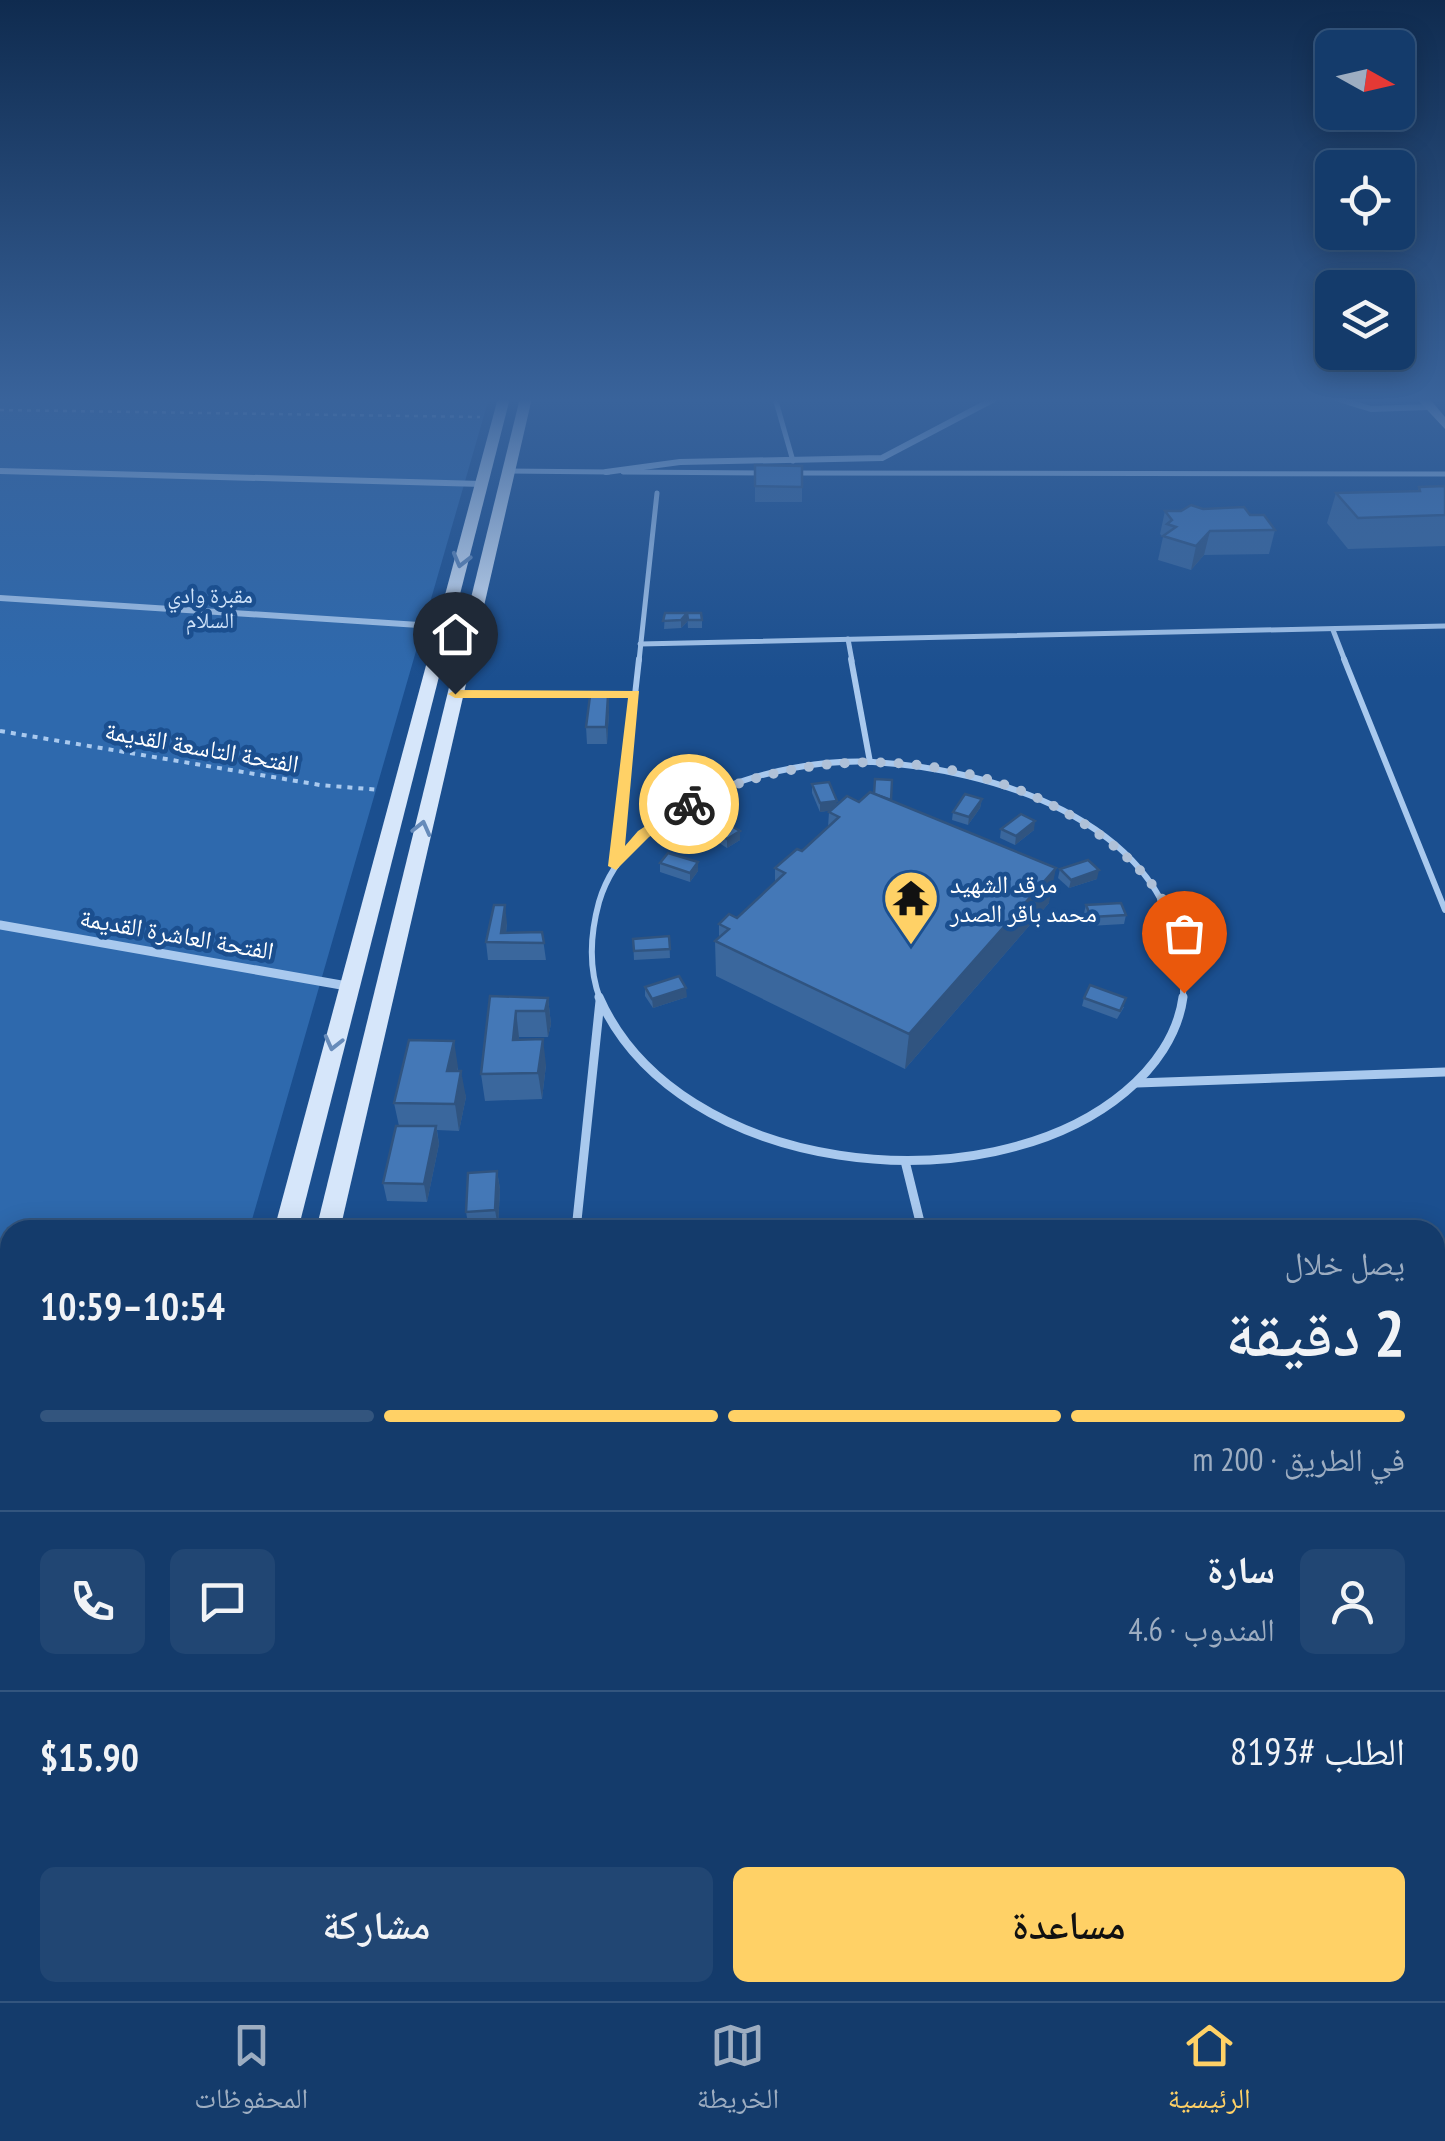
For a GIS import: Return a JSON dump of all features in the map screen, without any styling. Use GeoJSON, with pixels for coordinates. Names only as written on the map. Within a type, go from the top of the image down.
{"type":"FeatureCollection","features":[{"type":"Feature","properties":{"kind":"street"},"geometry":{"type":"LineString","coordinates":[[288,1220],[480,491]]}},
{"type":"Feature","properties":{"kind":"street"},"geometry":{"type":"LineString","coordinates":[[330,1220],[503,491]]}},
{"type":"Feature","properties":{"kind":"street"},"geometry":{"type":"LineString","coordinates":[[0,598],[419,624]]}},
{"type":"Feature","properties":{"kind":"street"},"geometry":{"type":"LineString","coordinates":[[376,880],[390,886],[409,883]]}},
{"type":"Feature","properties":{"kind":"street","name":"الفتحة العاشرة القديمة"},"geometry":{"type":"LineString","coordinates":[[0,925],[347,986]]}},
{"type":"Feature","properties":{"kind":"street"},"geometry":{"type":"LineString","coordinates":[[361,934],[383,926],[398,928]]}},
{"type":"Feature","properties":{"kind":"lane"},"geometry":{"type":"LineString","coordinates":[[616,866],[656,493]]}},
{"type":"Feature","properties":{"kind":"lane"},"geometry":{"type":"LineString","coordinates":[[640,644],[1445,626]]}},
{"type":"Feature","properties":{"kind":"lane"},"geometry":{"type":"LineString","coordinates":[[1333,630],[1445,910]]}},
{"type":"Feature","properties":{"kind":"lane"},"geometry":{"type":"LineString","coordinates":[[848,640],[870,762]]}},
{"type":"Feature","properties":{"kind":"lane"},"geometry":{"type":"LineString","coordinates":[[455,694],[634,694]]}},
{"type":"Feature","properties":{"kind":"lane"},"geometry":{"type":"LineString","coordinates":[[577,1220],[600,1000],[590,952],[595,907],[616,866],[644,834],[679,808],[722,788],[785,770],[870,762],[930,766],[988,779],[1043,800],[1092,828],[1134,862],[1164,902],[1182,946],[1184,993],[1169,1040],[1137,1082],[1094,1116],[1038,1141],[974,1156],[905,1162],[822,1153],[744,1129],[678,1094],[630,1049],[600,1000]]}},
{"type":"Feature","properties":{"kind":"lane"},"geometry":{"type":"LineString","coordinates":[[1137,1082],[1445,1072]]}},
{"type":"Feature","properties":{"kind":"lane"},"geometry":{"type":"LineString","coordinates":[[905,1162],[920,1220]]}},
{"type":"Feature","properties":{"kind":"path","name":"الفتحة التاسعة القديمة"},"geometry":{"type":"LineString","coordinates":[[0,731],[320,785],[400,789]]}},
{"type":"Feature","properties":{"kind":"green space","name":"مقبرة وادي السلام"},"geometry":{"type":"Polygon","coordinates":[[[0,491],[462,491],[252,1220],[0,1220],[0,491]]]}},
{"type":"Feature","properties":{"kind":"building"},"geometry":{"type":"Polygon","coordinates":[[[1445,491],[1445,515],[1358,518],[1336,493],[1445,491]]]}},
{"type":"Feature","properties":{"kind":"building"},"geometry":{"type":"Polygon","coordinates":[[[1191,505],[1203,509],[1244,507],[1250,515],[1264,515],[1275,530],[1210,531],[1196,546],[1163,536],[1176,527],[1167,524],[1172,520],[1165,511],[1181,511],[1191,505]]]}},
{"type":"Feature","properties":{"kind":"building"},"geometry":{"type":"Polygon","coordinates":[[[665,613],[687,613],[681,620],[663,621],[665,613]]]}},
{"type":"Feature","properties":{"kind":"building"},"geometry":{"type":"Polygon","coordinates":[[[687,613],[701,613],[702,620],[688,620],[687,613]]]}},
{"type":"Feature","properties":{"kind":"building"},"geometry":{"type":"Polygon","coordinates":[[[590,696],[608,696],[606,727],[586,727],[590,696]]]}},
{"type":"Feature","properties":{"kind":"building"},"geometry":{"type":"Polygon","coordinates":[[[875,779],[892,780],[891,800],[874,794],[875,779]]]}},
{"type":"Feature","properties":{"kind":"building"},"geometry":{"type":"Polygon","coordinates":[[[829,782],[837,801],[820,803],[812,784],[829,782]]]}},
{"type":"Feature","properties":{"kind":"building"},"geometry":{"type":"Polygon","coordinates":[[[870,792],[1056,868],[909,1034],[715,941],[729,929],[719,924],[729,914],[737,918],[785,873],[775,868],[797,849],[802,851],[839,817],[829,812],[847,796],[859,802],[870,792]]]}},
{"type":"Feature","properties":{"kind":"building"},"geometry":{"type":"Polygon","coordinates":[[[965,794],[982,799],[969,817],[953,812],[965,794]]]}},
{"type":"Feature","properties":{"kind":"building"},"geometry":{"type":"Polygon","coordinates":[[[1021,814],[1035,821],[1016,836],[1001,829],[1021,814]]]}},
{"type":"Feature","properties":{"kind":"building"},"geometry":{"type":"Polygon","coordinates":[[[716,817],[740,831],[727,839],[704,824],[716,817]]]}},
{"type":"Feature","properties":{"kind":"building"},"geometry":{"type":"Polygon","coordinates":[[[668,853],[698,862],[690,873],[660,863],[668,853]]]}},
{"type":"Feature","properties":{"kind":"building"},"geometry":{"type":"Polygon","coordinates":[[[1088,860],[1099,870],[1071,880],[1060,869],[1088,860]]]}},
{"type":"Feature","properties":{"kind":"building"},"geometry":{"type":"Polygon","coordinates":[[[1121,903],[1126,915],[1091,917],[1086,905],[1121,903]]]}},
{"type":"Feature","properties":{"kind":"building"},"geometry":{"type":"Polygon","coordinates":[[[494,905],[505,905],[501,933],[542,932],[544,943],[486,942],[494,905]]]}},
{"type":"Feature","properties":{"kind":"building"},"geometry":{"type":"Polygon","coordinates":[[[669,936],[670,949],[634,951],[633,939],[669,936]]]}},
{"type":"Feature","properties":{"kind":"building"},"geometry":{"type":"Polygon","coordinates":[[[679,976],[686,988],[652,999],[645,987],[679,976]]]}},
{"type":"Feature","properties":{"kind":"building"},"geometry":{"type":"Polygon","coordinates":[[[1090,985],[1126,998],[1120,1011],[1084,998],[1090,985]]]}},
{"type":"Feature","properties":{"kind":"building"},"geometry":{"type":"Polygon","coordinates":[[[490,996],[548,998],[545,1011],[516,1011],[513,1040],[543,1039],[538,1073],[481,1074],[490,996]]]}},
{"type":"Feature","properties":{"kind":"building"},"geometry":{"type":"Polygon","coordinates":[[[409,1040],[454,1041],[447,1071],[461,1071],[455,1104],[394,1103],[409,1040]]]}},
{"type":"Feature","properties":{"kind":"building"},"geometry":{"type":"Polygon","coordinates":[[[396,1126],[436,1126],[424,1184],[383,1183],[396,1126]]]}},
{"type":"Feature","properties":{"kind":"building"},"geometry":{"type":"Polygon","coordinates":[[[497,1171],[495,1210],[466,1212],[468,1173],[497,1171]]]}},
{"type":"Feature","properties":{"kind":"way so far"},"geometry":{"type":"LineString","coordinates":[[689,804],[768,773],[818,764],[870,762],[930,766],[988,779],[1043,800],[1092,828],[1134,862],[1164,902],[1182,946],[1184,993]]}},
{"type":"Feature","properties":{"kind":"place","name":"مرقد الشهيد محمد باقر الصدر"},"geometry":{"type":"Point","coordinates":[911,947]}},
{"type":"Feature","properties":{"kind":"route"},"geometry":{"type":"LineString","coordinates":[[455,694],[634,694],[616,866],[644,834],[689,804]]}}]}
